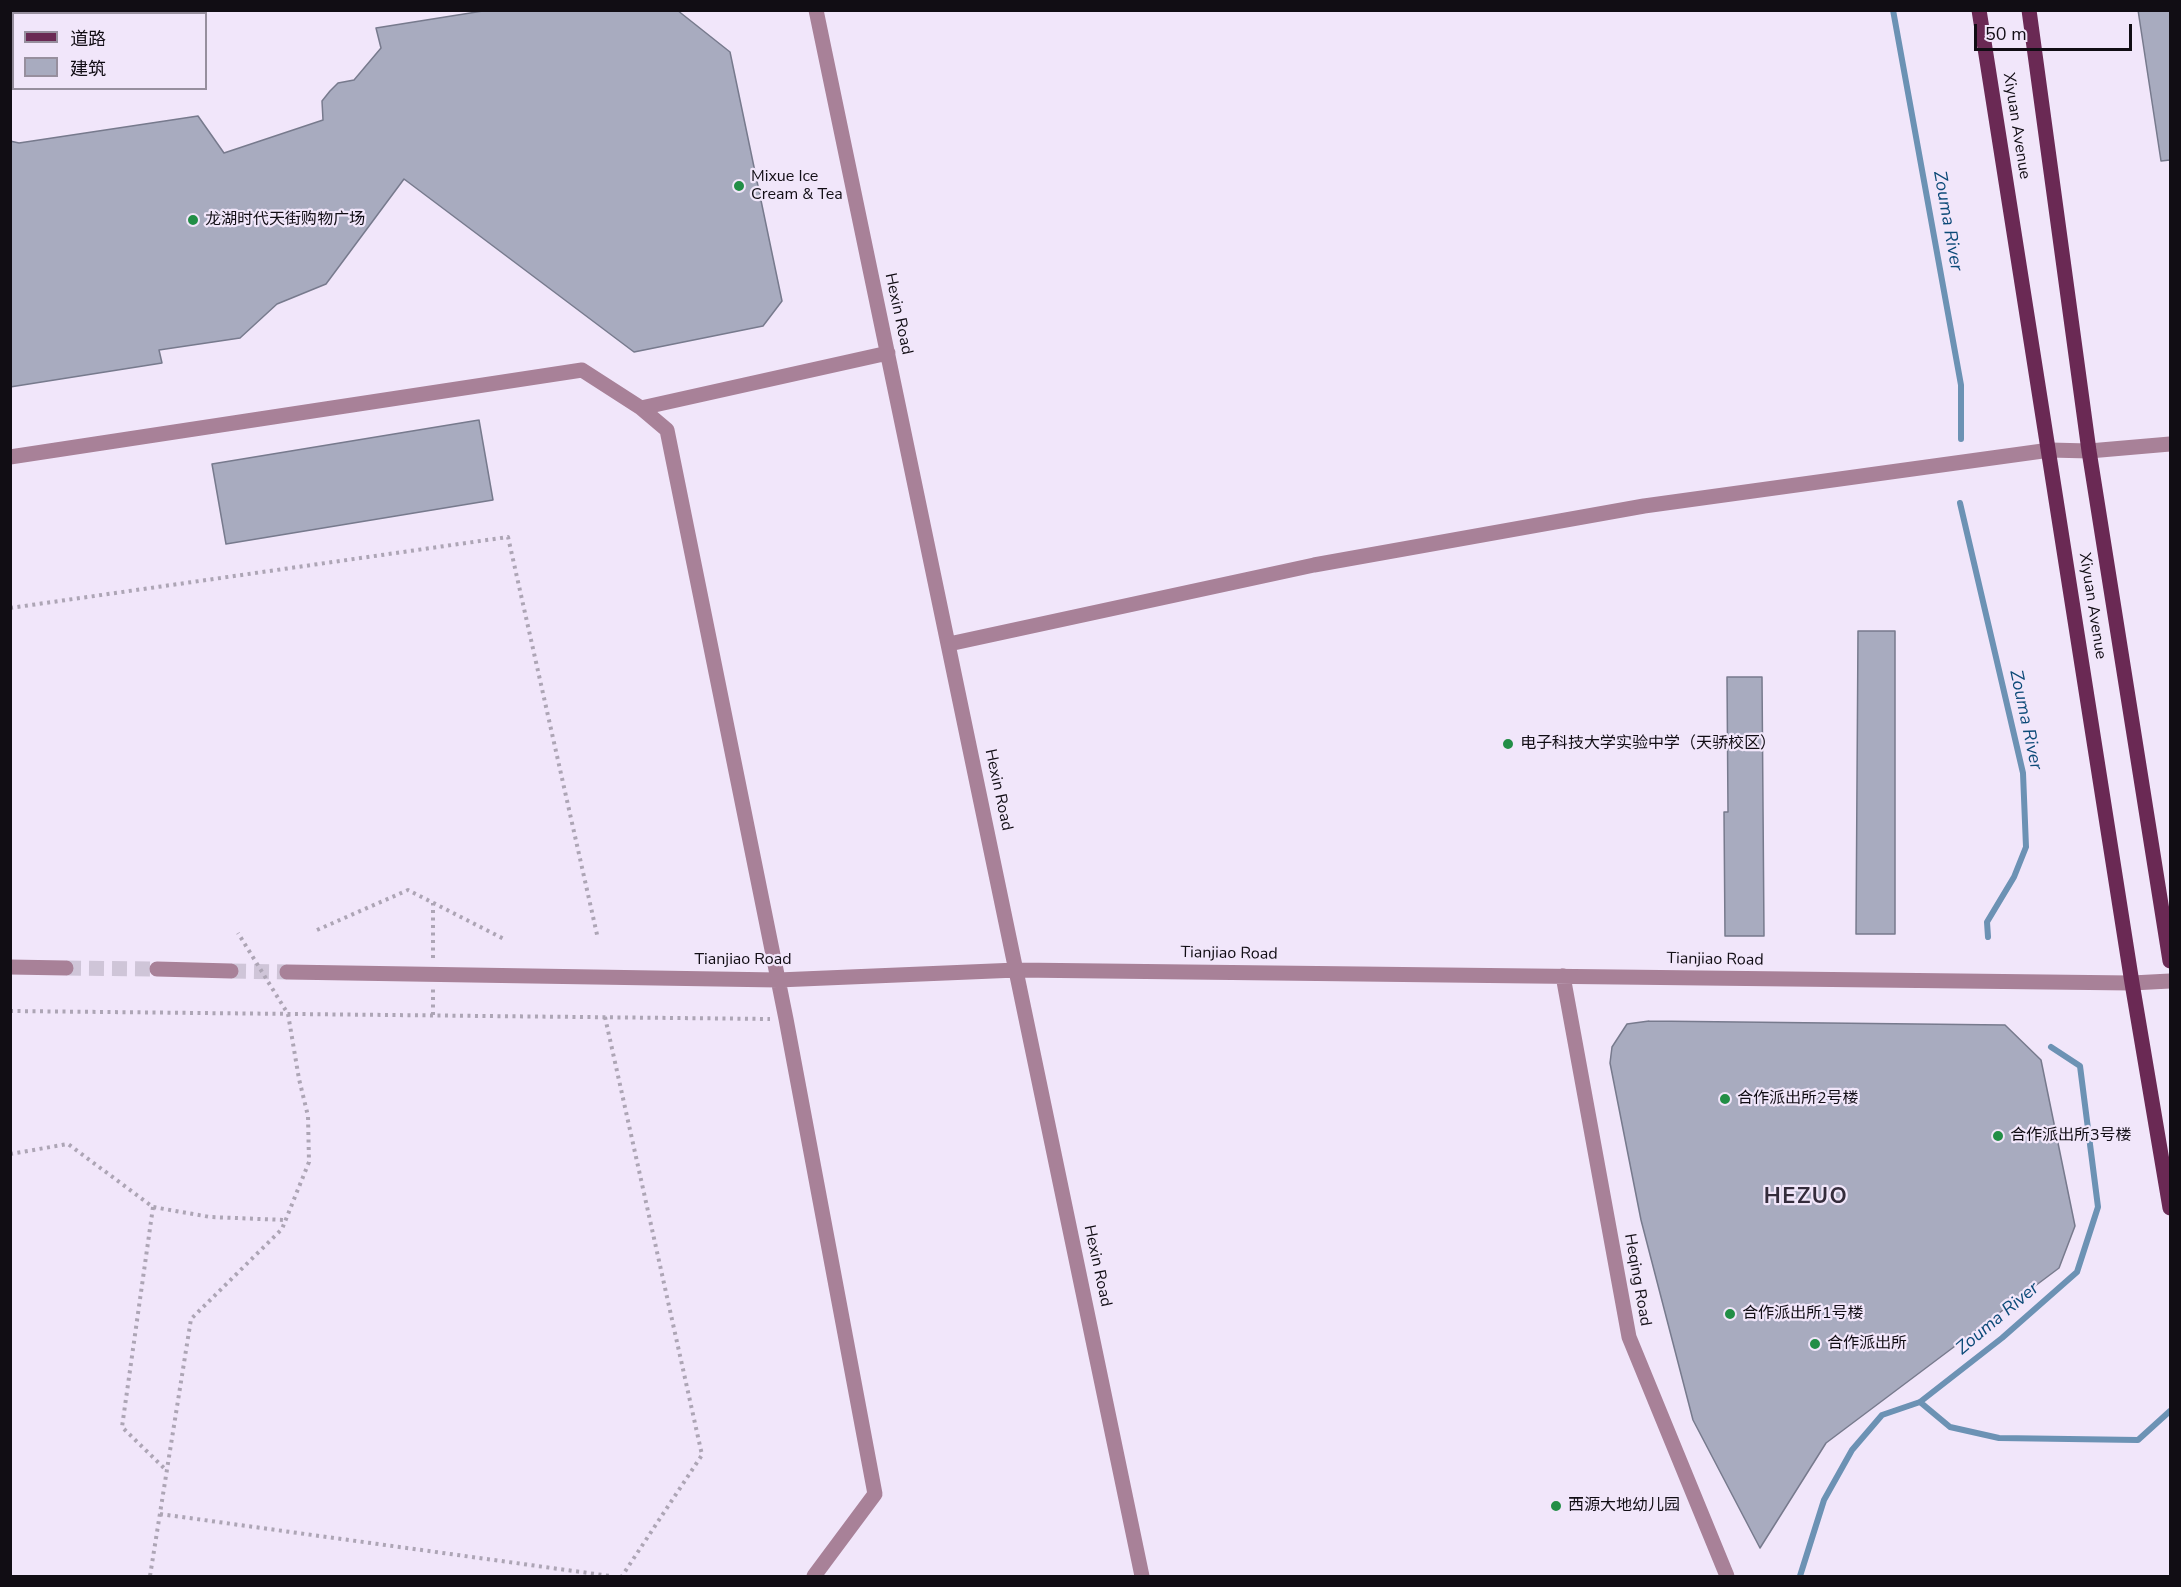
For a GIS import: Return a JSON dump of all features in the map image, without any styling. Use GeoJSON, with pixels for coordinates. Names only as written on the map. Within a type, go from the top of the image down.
{"type":"FeatureCollection","features":[{"type":"Feature","properties":{"kind":"main road","name":"Xiyuan Avenue"},"geometry":{"type":"LineString","coordinates":[[1979,10],[2132,983],[2170,1208]]}},
{"type":"Feature","properties":{"kind":"main road","name":"Xiyuan Avenue"},"geometry":{"type":"LineString","coordinates":[[2029,10],[2089,451],[2170,961]]}},
{"type":"Feature","properties":{"kind":"street","name":"Hexin Road"},"geometry":{"type":"LineString","coordinates":[[816,10],[1142,1576]]}},
{"type":"Feature","properties":{"kind":"street"},"geometry":{"type":"LineString","coordinates":[[641,408],[888,353]]}},
{"type":"Feature","properties":{"kind":"street"},"geometry":{"type":"LineString","coordinates":[[10,457],[582,370],[641,408],[667,430],[786,1019],[875,1494],[814,1576]]}},
{"type":"Feature","properties":{"kind":"street"},"geometry":{"type":"LineString","coordinates":[[949,644],[1314,565],[1621,510],[2050,450],[2089,451],[2170,444]]}},
{"type":"Feature","properties":{"kind":"street"},"geometry":{"type":"LineString","coordinates":[[10,967],[66,968]]}},
{"type":"Feature","properties":{"kind":"street"},"geometry":{"type":"LineString","coordinates":[[157,969],[231,971]]}},
{"type":"Feature","properties":{"kind":"street","name":"Tianjiao Road"},"geometry":{"type":"LineString","coordinates":[[287,972],[778,980],[1017,970],[2132,983],[2170,981]]}},
{"type":"Feature","properties":{"kind":"street","name":"Heqing Road"},"geometry":{"type":"LineString","coordinates":[[1563,976],[1629,1337],[1727,1576]]}},
{"type":"Feature","properties":{"kind":"path"},"geometry":{"type":"LineString","coordinates":[[10,609],[508,537],[598,939]]}},
{"type":"Feature","properties":{"kind":"path"},"geometry":{"type":"LineString","coordinates":[[317,930],[408,890],[504,939]]}},
{"type":"Feature","properties":{"kind":"path"},"geometry":{"type":"LineString","coordinates":[[433,903],[433,921]]}},
{"type":"Feature","properties":{"kind":"path"},"geometry":{"type":"LineString","coordinates":[[150,1576],[191,1319],[282,1229],[309,1162],[308,1116],[288,1014],[238,933]]}},
{"type":"Feature","properties":{"kind":"path"},"geometry":{"type":"LineString","coordinates":[[433,996],[433,1016]]}},
{"type":"Feature","properties":{"kind":"path"},"geometry":{"type":"LineString","coordinates":[[10,1011],[786,1019]]}},
{"type":"Feature","properties":{"kind":"path"},"geometry":{"type":"LineString","coordinates":[[605,1017],[702,1455],[622,1576]]}},
{"type":"Feature","properties":{"kind":"path"},"geometry":{"type":"LineString","coordinates":[[10,1154],[68,1144],[153,1207],[210,1217],[285,1220]]}},
{"type":"Feature","properties":{"kind":"path"},"geometry":{"type":"LineString","coordinates":[[153,1207],[122,1428],[167,1471]]}},
{"type":"Feature","properties":{"kind":"path"},"geometry":{"type":"LineString","coordinates":[[160,1514],[610,1576]]}},
{"type":"Feature","properties":{"kind":"building","name":"龙湖时代天街购物广场"},"geometry":{"type":"Polygon","coordinates":[[[489,10],[677,10],[730,52],[782,301],[763,326],[634,352],[404,179],[326,284],[277,304],[240,338],[159,350],[162,363],[10,387],[10,141],[19,143],[198,116],[224,153],[323,120],[322,101],[330,91],[338,83],[354,80],[381,48],[376,28],[489,10]]]}},
{"type":"Feature","properties":{"kind":"building"},"geometry":{"type":"Polygon","coordinates":[[[2138,10],[2170,10],[2170,160],[2161,161],[2138,10]]]}},
{"type":"Feature","properties":{"kind":"building"},"geometry":{"type":"Polygon","coordinates":[[[479,420],[493,500],[226,544],[212,464],[479,420]]]}},
{"type":"Feature","properties":{"kind":"building"},"geometry":{"type":"Polygon","coordinates":[[[1858,631],[1895,631],[1895,934],[1856,934],[1858,631]]]}},
{"type":"Feature","properties":{"kind":"building"},"geometry":{"type":"Polygon","coordinates":[[[1727,677],[1762,677],[1764,936],[1725,936],[1724,812],[1728,812],[1727,677]]]}},
{"type":"Feature","properties":{"kind":"building","name":"合作派出所"},"geometry":{"type":"Polygon","coordinates":[[[1649,1021],[2005,1025],[2041,1060],[2075,1226],[2059,1268],[1826,1443],[1760,1548],[1693,1420],[1641,1220],[1610,1063],[1612,1047],[1627,1024],[1649,1021]]]}},
{"type":"Feature","properties":{"kind":"waterway","name":"Zouma River"},"geometry":{"type":"LineString","coordinates":[[1893,10],[1961,385],[1961,439]]}},
{"type":"Feature","properties":{"kind":"waterway","name":"Zouma River"},"geometry":{"type":"LineString","coordinates":[[1960,503],[2023,773],[2026,847],[2014,877],[1987,922],[1988,937]]}},
{"type":"Feature","properties":{"kind":"waterway","name":"Zouma River"},"geometry":{"type":"LineString","coordinates":[[1800,1576],[1824,1500],[1852,1450],[1882,1415],[1920,1402],[2002,1338],[2077,1272],[2098,1207],[2080,1066],[2051,1047]]}},
{"type":"Feature","properties":{"kind":"waterway"},"geometry":{"type":"LineString","coordinates":[[1920,1402],[1950,1427],[1999,1438],[2138,1440],[2170,1411]]}},
{"type":"Feature","properties":{"kind":"tunnel"},"geometry":{"type":"LineString","coordinates":[[66,968],[157,969]]}},
{"type":"Feature","properties":{"kind":"tunnel"},"geometry":{"type":"LineString","coordinates":[[231,971],[287,972]]}},
{"type":"Feature","properties":{"kind":"place","name":"Mixue Ice Cream & Tea"},"geometry":{"type":"Point","coordinates":[739,186]}},
{"type":"Feature","properties":{"kind":"place","name":"龙湖时代天街购物广场"},"geometry":{"type":"Point","coordinates":[193,220]}},
{"type":"Feature","properties":{"kind":"place","name":"电子科技大学实验中学（天骄校区）"},"geometry":{"type":"Point","coordinates":[1508,744]}},
{"type":"Feature","properties":{"kind":"place","name":"合作派出所2号楼"},"geometry":{"type":"Point","coordinates":[1725,1099]}},
{"type":"Feature","properties":{"kind":"place","name":"合作派出所3号楼"},"geometry":{"type":"Point","coordinates":[1998,1136]}},
{"type":"Feature","properties":{"kind":"place","name":"合作派出所1号楼"},"geometry":{"type":"Point","coordinates":[1730,1314]}},
{"type":"Feature","properties":{"kind":"place","name":"合作派出所"},"geometry":{"type":"Point","coordinates":[1815,1344]}},
{"type":"Feature","properties":{"kind":"place","name":"西源大地幼儿园"},"geometry":{"type":"Point","coordinates":[1556,1506]}},
{"type":"Feature","properties":{"kind":"district","name":"HEZUO"},"geometry":{"type":"Point","coordinates":[1806,1198]}}]}
